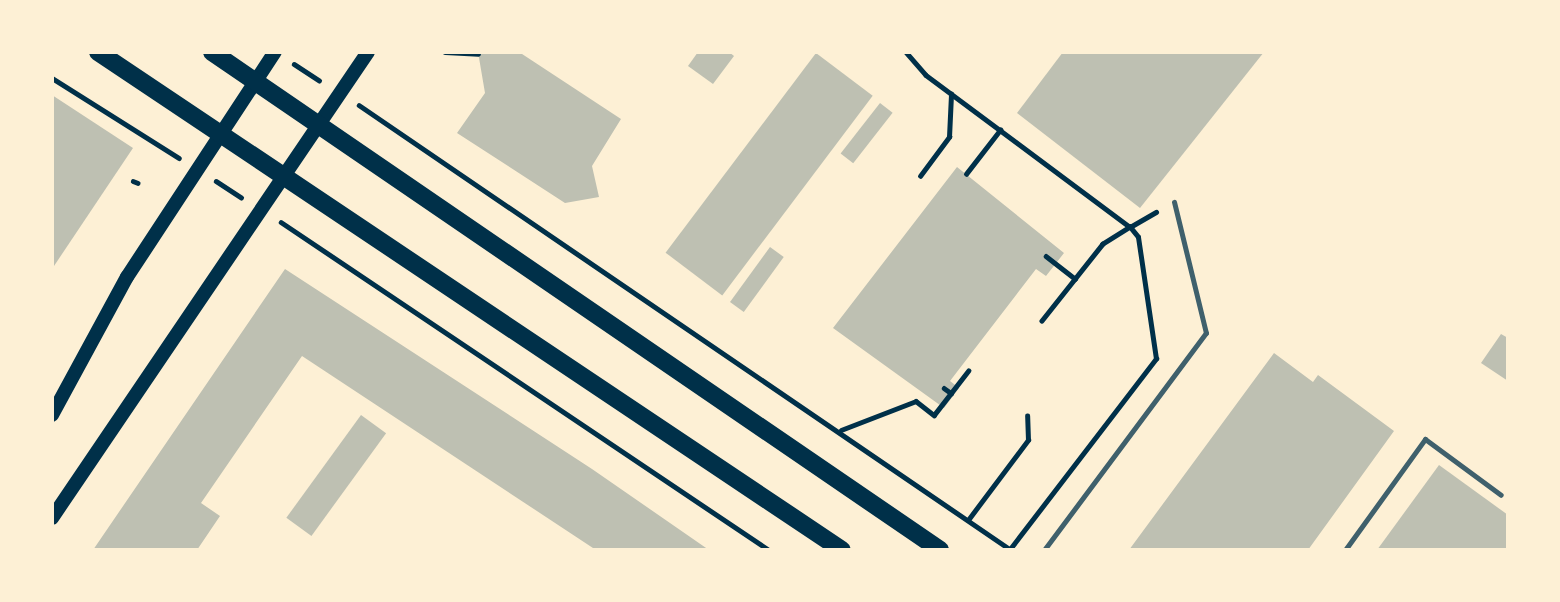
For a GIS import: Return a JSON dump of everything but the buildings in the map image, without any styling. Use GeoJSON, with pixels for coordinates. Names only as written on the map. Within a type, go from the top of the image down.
{"type":"FeatureCollection","features":[{"type":"Feature","properties":{"kind":"main road"},"geometry":{"type":"LineString","coordinates":[[98,52],[842,550]]}},
{"type":"Feature","properties":{"kind":"main road"},"geometry":{"type":"LineString","coordinates":[[212,52],[940,550]]}},
{"type":"Feature","properties":{"kind":"main road"},"geometry":{"type":"LineString","coordinates":[[52,415],[195,167],[275,52]]}},
{"type":"Feature","properties":{"kind":"main road"},"geometry":{"type":"LineString","coordinates":[[52,518],[368,52]]}},
{"type":"Feature","properties":{"kind":"lane"},"geometry":{"type":"LineString","coordinates":[[1044,550],[1206,333],[1174,202]]}},
{"type":"Feature","properties":{"kind":"lane"},"geometry":{"type":"LineString","coordinates":[[1345,550],[1425,439],[1501,495]]}},
{"type":"Feature","properties":{"kind":"path"},"geometry":{"type":"LineString","coordinates":[[445,52],[478,54]]}},
{"type":"Feature","properties":{"kind":"path"},"geometry":{"type":"LineString","coordinates":[[378,118],[841,430],[1011,549],[1156,359],[1138,237],[1130,227],[951,93],[906,52]]}},
{"type":"Feature","properties":{"kind":"path"},"geometry":{"type":"LineString","coordinates":[[52,78],[402,300],[769,550]]}},
{"type":"Feature","properties":{"kind":"path"},"geometry":{"type":"LineString","coordinates":[[920,176],[949,137],[951,93]]}},
{"type":"Feature","properties":{"kind":"path"},"geometry":{"type":"LineString","coordinates":[[966,174],[1000,130]]}},
{"type":"Feature","properties":{"kind":"path"},"geometry":{"type":"LineString","coordinates":[[1042,321],[1103,244],[1174,202]]}},
{"type":"Feature","properties":{"kind":"path"},"geometry":{"type":"LineString","coordinates":[[1046,256],[1075,279]]}},
{"type":"Feature","properties":{"kind":"path"},"geometry":{"type":"LineString","coordinates":[[402,300],[413,293]]}},
{"type":"Feature","properties":{"kind":"path"},"geometry":{"type":"LineString","coordinates":[[841,430],[916,401],[934,415],[968,371]]}},
{"type":"Feature","properties":{"kind":"path"},"geometry":{"type":"LineString","coordinates":[[944,388],[951,393]]}},
{"type":"Feature","properties":{"kind":"path"},"geometry":{"type":"LineString","coordinates":[[968,520],[1028,440],[1027,416]]}}]}
